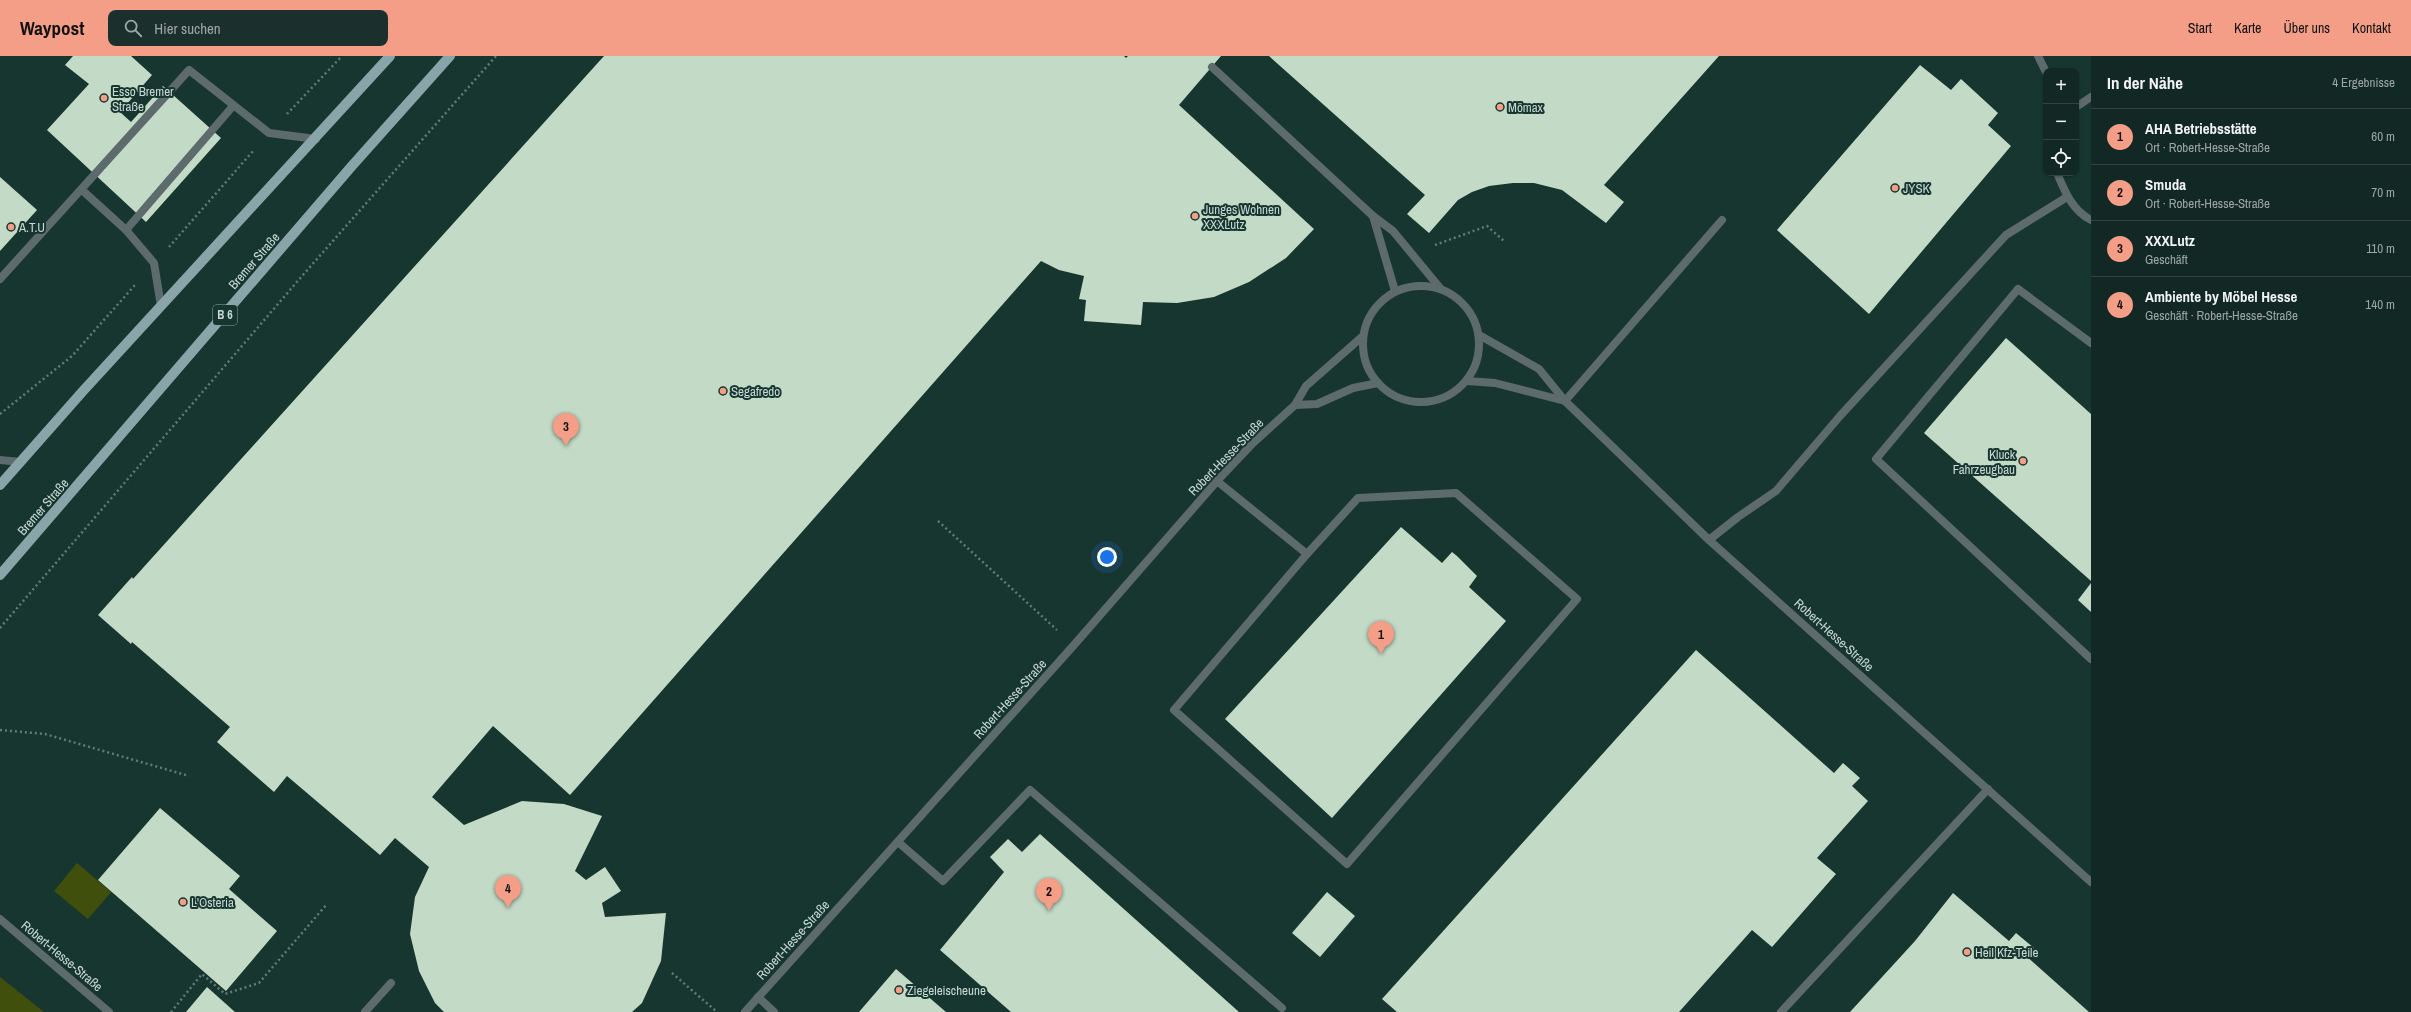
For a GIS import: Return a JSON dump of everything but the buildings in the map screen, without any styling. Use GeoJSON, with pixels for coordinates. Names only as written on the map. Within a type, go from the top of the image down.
{"type":"FeatureCollection","features":[{"type":"Feature","properties":{"kind":"main road"},"geometry":{"type":"LineString","coordinates":[[0,485],[161,306],[316,139],[390,56]]}},
{"type":"Feature","properties":{"kind":"main road","name":"Bremer Straße"},"geometry":{"type":"LineString","coordinates":[[0,575],[351,167],[450,56]]}},
{"type":"Feature","properties":{"kind":"street"},"geometry":{"type":"LineString","coordinates":[[2038,56],[2044,68]]}},
{"type":"Feature","properties":{"kind":"street"},"geometry":{"type":"LineString","coordinates":[[1212,67],[1373,216],[1393,231],[1440,288]]}},
{"type":"Feature","properties":{"kind":"street"},"geometry":{"type":"LineString","coordinates":[[0,279],[189,70],[269,133],[316,139]]}},
{"type":"Feature","properties":{"kind":"street"},"geometry":{"type":"LineString","coordinates":[[2079,105],[2091,97]]}},
{"type":"Feature","properties":{"kind":"street"},"geometry":{"type":"LineString","coordinates":[[126,230],[233,106]]}},
{"type":"Feature","properties":{"kind":"street"},"geometry":{"type":"LineString","coordinates":[[2058,176],[2066,197],[2084,216],[2091,220]]}},
{"type":"Feature","properties":{"kind":"street"},"geometry":{"type":"LineString","coordinates":[[82,190],[126,230],[154,263],[161,306]]}},
{"type":"Feature","properties":{"kind":"street"},"geometry":{"type":"LineString","coordinates":[[1710,540],[1738,517],[1776,491],[1840,416],[2006,235],[2066,197]]}},
{"type":"Feature","properties":{"kind":"street"},"geometry":{"type":"LineString","coordinates":[[1373,216],[1395,291]]}},
{"type":"Feature","properties":{"kind":"street"},"geometry":{"type":"LineString","coordinates":[[1565,401],[1722,220]]}},
{"type":"Feature","properties":{"kind":"street"},"geometry":{"type":"LineString","coordinates":[[1424,285],[1440,288],[1454,295],[1466,306],[1475,319],[1479,335],[1480,352],[1475,367],[1467,381],[1451,394],[1432,402],[1412,402],[1394,395],[1378,383],[1368,369],[1364,353],[1363,336],[1369,318],[1380,302],[1395,291],[1410,286],[1424,285]]}},
{"type":"Feature","properties":{"kind":"street"},"geometry":{"type":"LineString","coordinates":[[2091,343],[2018,289],[1876,459],[2091,659]]}},
{"type":"Feature","properties":{"kind":"street","name":"Robert-Hesse-Straße"},"geometry":{"type":"LineString","coordinates":[[1479,335],[1539,369],[1565,401],[1710,540],[2091,882]]}},
{"type":"Feature","properties":{"kind":"street","name":"Robert-Hesse-Straße"},"geometry":{"type":"LineString","coordinates":[[745,1012],[1074,645],[1217,481],[1253,444],[1295,405],[1306,386],[1363,336]]}},
{"type":"Feature","properties":{"kind":"street","name":"Robert-Hesse-Straße"},"geometry":{"type":"LineString","coordinates":[[1467,381],[1495,383],[1565,401]]}},
{"type":"Feature","properties":{"kind":"street"},"geometry":{"type":"LineString","coordinates":[[1295,405],[1317,404],[1353,388],[1378,383]]}},
{"type":"Feature","properties":{"kind":"street"},"geometry":{"type":"LineString","coordinates":[[0,460],[21,462]]}},
{"type":"Feature","properties":{"kind":"street"},"geometry":{"type":"LineString","coordinates":[[1217,481],[1307,554]]}},
{"type":"Feature","properties":{"kind":"street"},"geometry":{"type":"LineString","coordinates":[[1456,493],[1577,599],[1348,864],[1174,710],[1307,554],[1358,498],[1456,493]]}},
{"type":"Feature","properties":{"kind":"street"},"geometry":{"type":"LineString","coordinates":[[1781,1012],[1988,789]]}},
{"type":"Feature","properties":{"kind":"street"},"geometry":{"type":"LineString","coordinates":[[898,842],[943,881],[1030,790],[1282,1008]]}},
{"type":"Feature","properties":{"kind":"street","name":"Robert-Hesse-Straße"},"geometry":{"type":"LineString","coordinates":[[0,919],[110,1012]]}},
{"type":"Feature","properties":{"kind":"street"},"geometry":{"type":"LineString","coordinates":[[365,1012],[391,982]]}},
{"type":"Feature","properties":{"kind":"street"},"geometry":{"type":"LineString","coordinates":[[758,997],[774,1012]]}},
{"type":"Feature","properties":{"kind":"path"},"geometry":{"type":"LineString","coordinates":[[0,414],[72,356],[269,133],[342,56]]}},
{"type":"Feature","properties":{"kind":"path"},"geometry":{"type":"LineString","coordinates":[[0,628],[302,276],[496,56]]}},
{"type":"Feature","properties":{"kind":"path"},"geometry":{"type":"LineString","coordinates":[[1435,245],[1487,226],[1504,241]]}},
{"type":"Feature","properties":{"kind":"path"},"geometry":{"type":"LineString","coordinates":[[938,522],[1074,645]]}},
{"type":"Feature","properties":{"kind":"path"},"geometry":{"type":"LineString","coordinates":[[0,730],[46,734],[78,742],[189,776]]}},
{"type":"Feature","properties":{"kind":"path"},"geometry":{"type":"LineString","coordinates":[[171,1012],[202,974],[225,994],[259,983],[327,904]]}},
{"type":"Feature","properties":{"kind":"path"},"geometry":{"type":"LineString","coordinates":[[672,973],[717,1012]]}},
{"type":"Feature","properties":{"kind":"green space"},"geometry":{"type":"Polygon","coordinates":[[[77,863],[111,892],[88,919],[54,891],[77,863]]]}},
{"type":"Feature","properties":{"kind":"green space"},"geometry":{"type":"Polygon","coordinates":[[[0,977],[44,1012],[0,1012],[0,977]]]}},
{"type":"Feature","properties":{"kind":"place","name":"Esso Bremer Straße"},"geometry":{"type":"Point","coordinates":[104,98]}},
{"type":"Feature","properties":{"kind":"place","name":"Mömax"},"geometry":{"type":"Point","coordinates":[1500,107]}},
{"type":"Feature","properties":{"kind":"place","name":"JYSK"},"geometry":{"type":"Point","coordinates":[1895,188]}},
{"type":"Feature","properties":{"kind":"place","name":"Junges Wohnen XXXLutz"},"geometry":{"type":"Point","coordinates":[1195,216]}},
{"type":"Feature","properties":{"kind":"place","name":"A.T.U"},"geometry":{"type":"Point","coordinates":[11,227]}},
{"type":"Feature","properties":{"kind":"place","name":"Segafredo"},"geometry":{"type":"Point","coordinates":[723,391]}},
{"type":"Feature","properties":{"kind":"place","name":"XXXLutz"},"geometry":{"type":"Point","coordinates":[566,446]}},
{"type":"Feature","properties":{"kind":"place","name":"Kluck Fahrzeugbau"},"geometry":{"type":"Point","coordinates":[2023,461]}},
{"type":"Feature","properties":{"kind":"place","name":"AHA Betriebsstätte"},"geometry":{"type":"Point","coordinates":[1381,654]}},
{"type":"Feature","properties":{"kind":"place","name":"L'Osteria"},"geometry":{"type":"Point","coordinates":[183,902]}},
{"type":"Feature","properties":{"kind":"place","name":"Ambiente by Möbel Hesse"},"geometry":{"type":"Point","coordinates":[508,908]}},
{"type":"Feature","properties":{"kind":"place","name":"Smuda"},"geometry":{"type":"Point","coordinates":[1049,911]}},
{"type":"Feature","properties":{"kind":"place","name":"Heil Kfz-Teile"},"geometry":{"type":"Point","coordinates":[1967,952]}},
{"type":"Feature","properties":{"kind":"place","name":"Ziegeleischeune"},"geometry":{"type":"Point","coordinates":[899,990]}}]}
